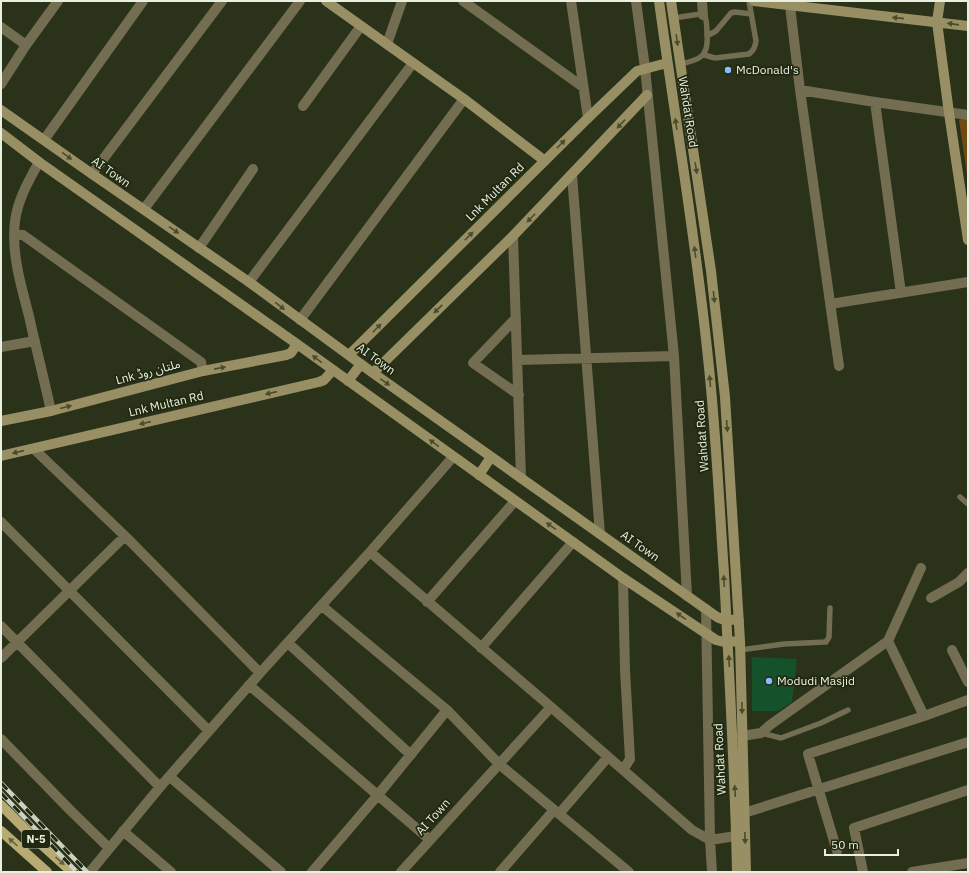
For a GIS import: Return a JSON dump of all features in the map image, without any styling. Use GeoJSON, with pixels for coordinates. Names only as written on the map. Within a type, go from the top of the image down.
{"type":"FeatureCollection","features":[{"type":"Feature","properties":{"kind":"main road","name":"N-5"},"geometry":{"type":"LineString","coordinates":[[1,805],[72,872]]}},
{"type":"Feature","properties":{"kind":"main road","name":"N-5"},"geometry":{"type":"LineString","coordinates":[[1,831],[47,872]]}},
{"type":"Feature","properties":{"kind":"street"},"geometry":{"type":"LineString","coordinates":[[1,84],[26,45],[58,1]]}},
{"type":"Feature","properties":{"kind":"street"},"geometry":{"type":"LineString","coordinates":[[44,140],[143,1]]}},
{"type":"Feature","properties":{"kind":"street"},"geometry":{"type":"LineString","coordinates":[[92,174],[222,1]]}},
{"type":"Feature","properties":{"kind":"street"},"geometry":{"type":"LineString","coordinates":[[144,210],[300,1]]}},
{"type":"Feature","properties":{"kind":"street"},"geometry":{"type":"LineString","coordinates":[[326,1],[464,99],[545,161]]}},
{"type":"Feature","properties":{"kind":"street"},"geometry":{"type":"LineString","coordinates":[[387,44],[402,1]]}},
{"type":"Feature","properties":{"kind":"street"},"geometry":{"type":"LineString","coordinates":[[463,1],[584,87]]}},
{"type":"Feature","properties":{"kind":"street"},"geometry":{"type":"LineString","coordinates":[[571,1],[588,118]]}},
{"type":"Feature","properties":{"kind":"street"},"geometry":{"type":"LineString","coordinates":[[636,1],[645,68],[674,356],[687,596]]}},
{"type":"Feature","properties":{"kind":"street","name":"Wahdat Road"},"geometry":{"type":"LineString","coordinates":[[659,1],[693,231],[709,359],[717,458],[726,620],[740,814],[746,872]]}},
{"type":"Feature","properties":{"kind":"street","name":"Wahdat Road"},"geometry":{"type":"LineString","coordinates":[[671,1],[711,271],[729,452],[739,620],[742,736],[740,814],[736,836],[737,872]]}},
{"type":"Feature","properties":{"kind":"street"},"geometry":{"type":"LineString","coordinates":[[702,1],[703,15]]}},
{"type":"Feature","properties":{"kind":"street"},"geometry":{"type":"LineString","coordinates":[[754,1],[968,26]]}},
{"type":"Feature","properties":{"kind":"street"},"geometry":{"type":"LineString","coordinates":[[940,1],[937,22],[968,240]]}},
{"type":"Feature","properties":{"kind":"street"},"geometry":{"type":"LineString","coordinates":[[790,6],[800,90],[839,366]]}},
{"type":"Feature","properties":{"kind":"street"},"geometry":{"type":"LineString","coordinates":[[303,106],[361,26]]}},
{"type":"Feature","properties":{"kind":"street"},"geometry":{"type":"LineString","coordinates":[[1,27],[26,45]]}},
{"type":"Feature","properties":{"kind":"street"},"geometry":{"type":"LineString","coordinates":[[249,282],[413,63]]}},
{"type":"Feature","properties":{"kind":"street","name":"Lnk Multan Rd"},"geometry":{"type":"LineString","coordinates":[[349,355],[637,71],[667,63]]}},
{"type":"Feature","properties":{"kind":"street"},"geometry":{"type":"LineString","coordinates":[[800,90],[968,115]]}},
{"type":"Feature","properties":{"kind":"street"},"geometry":{"type":"LineString","coordinates":[[373,373],[513,236],[647,95]]}},
{"type":"Feature","properties":{"kind":"street"},"geometry":{"type":"LineString","coordinates":[[300,320],[464,99]]}},
{"type":"Feature","properties":{"kind":"street"},"geometry":{"type":"LineString","coordinates":[[874,102],[901,294]]}},
{"type":"Feature","properties":{"kind":"street","name":"AI Town"},"geometry":{"type":"LineString","coordinates":[[1,110],[249,282],[373,373],[719,619],[739,620]]}},
{"type":"Feature","properties":{"kind":"street"},"geometry":{"type":"LineString","coordinates":[[1,133],[39,162],[297,344],[623,578],[716,640],[740,646]]}},
{"type":"Feature","properties":{"kind":"street"},"geometry":{"type":"LineString","coordinates":[[39,162],[26,186],[18,207],[15,221],[15,249],[18,269],[51,411]]}},
{"type":"Feature","properties":{"kind":"street"},"geometry":{"type":"LineString","coordinates":[[199,248],[253,169]]}},
{"type":"Feature","properties":{"kind":"street"},"geometry":{"type":"LineString","coordinates":[[572,175],[600,534]]}},
{"type":"Feature","properties":{"kind":"street"},"geometry":{"type":"LineString","coordinates":[[15,235],[24,235],[201,362],[204,371]]}},
{"type":"Feature","properties":{"kind":"street"},"geometry":{"type":"LineString","coordinates":[[513,236],[521,478]]}},
{"type":"Feature","properties":{"kind":"street"},"geometry":{"type":"LineString","coordinates":[[830,304],[901,294],[968,282]]}},
{"type":"Feature","properties":{"kind":"street"},"geometry":{"type":"LineString","coordinates":[[516,318],[473,362],[473,364],[519,394]]}},
{"type":"Feature","properties":{"kind":"street"},"geometry":{"type":"LineString","coordinates":[[1,347],[35,341]]}},
{"type":"Feature","properties":{"kind":"street","name":"Lnk ملتان روڈ"},"geometry":{"type":"LineString","coordinates":[[1,421],[51,411],[204,371],[286,355],[291,353],[297,344]]}},
{"type":"Feature","properties":{"kind":"street"},"geometry":{"type":"LineString","coordinates":[[518,360],[674,356]]}},
{"type":"Feature","properties":{"kind":"street"},"geometry":{"type":"LineString","coordinates":[[348,381],[361,364]]}},
{"type":"Feature","properties":{"kind":"street","name":"Lnk Multan Rd"},"geometry":{"type":"LineString","coordinates":[[1,456],[319,382],[324,380],[333,370]]}},
{"type":"Feature","properties":{"kind":"street"},"geometry":{"type":"LineString","coordinates":[[34,449],[125,536],[260,673]]}},
{"type":"Feature","properties":{"kind":"street"},"geometry":{"type":"LineString","coordinates":[[90,872],[160,787],[249,685],[322,606],[453,457]]}},
{"type":"Feature","properties":{"kind":"street"},"geometry":{"type":"LineString","coordinates":[[479,475],[491,457]]}},
{"type":"Feature","properties":{"kind":"street"},"geometry":{"type":"LineString","coordinates":[[427,602],[515,501]]}},
{"type":"Feature","properties":{"kind":"street"},"geometry":{"type":"LineString","coordinates":[[1,522],[209,731]]}},
{"type":"Feature","properties":{"kind":"street"},"geometry":{"type":"LineString","coordinates":[[1,658],[125,536]]}},
{"type":"Feature","properties":{"kind":"street"},"geometry":{"type":"LineString","coordinates":[[481,648],[573,542]]}},
{"type":"Feature","properties":{"kind":"street"},"geometry":{"type":"LineString","coordinates":[[370,552],[692,830],[710,840],[736,836]]}},
{"type":"Feature","properties":{"kind":"street"},"geometry":{"type":"LineString","coordinates":[[742,736],[761,733],[888,641],[921,568]]}},
{"type":"Feature","properties":{"kind":"street"},"geometry":{"type":"LineString","coordinates":[[931,598],[959,582],[968,573]]}},
{"type":"Feature","properties":{"kind":"street"},"geometry":{"type":"LineString","coordinates":[[623,578],[625,670],[630,759],[623,770]]}},
{"type":"Feature","properties":{"kind":"street"},"geometry":{"type":"LineString","coordinates":[[322,606],[447,710],[499,764],[629,872]]}},
{"type":"Feature","properties":{"kind":"street"},"geometry":{"type":"LineString","coordinates":[[706,609],[710,840],[712,872]]}},
{"type":"Feature","properties":{"kind":"street"},"geometry":{"type":"LineString","coordinates":[[1,626],[160,787]]}},
{"type":"Feature","properties":{"kind":"street"},"geometry":{"type":"LineString","coordinates":[[888,641],[924,716]]}},
{"type":"Feature","properties":{"kind":"street"},"geometry":{"type":"LineString","coordinates":[[288,642],[411,755]]}},
{"type":"Feature","properties":{"kind":"street"},"geometry":{"type":"LineString","coordinates":[[952,650],[968,682]]}},
{"type":"Feature","properties":{"kind":"street"},"geometry":{"type":"LineString","coordinates":[[249,685],[429,839]]}},
{"type":"Feature","properties":{"kind":"street"},"geometry":{"type":"LineString","coordinates":[[837,851],[808,756],[810,753],[968,700]]}},
{"type":"Feature","properties":{"kind":"street","name":"AI Town"},"geometry":{"type":"LineString","coordinates":[[401,872],[429,839],[551,707]]}},
{"type":"Feature","properties":{"kind":"street"},"geometry":{"type":"LineString","coordinates":[[312,872],[377,796],[447,710]]}},
{"type":"Feature","properties":{"kind":"street"},"geometry":{"type":"LineString","coordinates":[[1,738],[70,810],[109,848]]}},
{"type":"Feature","properties":{"kind":"street"},"geometry":{"type":"LineString","coordinates":[[740,814],[968,742]]}},
{"type":"Feature","properties":{"kind":"street"},"geometry":{"type":"LineString","coordinates":[[500,872],[608,757]]}},
{"type":"Feature","properties":{"kind":"street"},"geometry":{"type":"LineString","coordinates":[[170,777],[281,872]]}},
{"type":"Feature","properties":{"kind":"street"},"geometry":{"type":"LineString","coordinates":[[863,872],[854,828],[968,790]]}},
{"type":"Feature","properties":{"kind":"street"},"geometry":{"type":"LineString","coordinates":[[123,832],[171,872]]}},
{"type":"Feature","properties":{"kind":"street"},"geometry":{"type":"LineString","coordinates":[[912,872],[968,863]]}},
{"type":"Feature","properties":{"kind":"lane"},"geometry":{"type":"LineString","coordinates":[[704,55],[715,58],[749,54],[753,51],[756,47],[756,41],[749,1]]}},
{"type":"Feature","properties":{"kind":"lane"},"geometry":{"type":"LineString","coordinates":[[707,36],[716,31],[731,13],[751,14]]}},
{"type":"Feature","properties":{"kind":"lane"},"geometry":{"type":"LineString","coordinates":[[674,18],[700,14],[705,16],[706,21],[708,44],[704,55],[695,61],[680,64]]}},
{"type":"Feature","properties":{"kind":"lane"},"geometry":{"type":"LineString","coordinates":[[960,497],[968,504]]}},
{"type":"Feature","properties":{"kind":"lane"},"geometry":{"type":"LineString","coordinates":[[740,646],[826,642],[829,637],[830,608]]}},
{"type":"Feature","properties":{"kind":"lane"},"geometry":{"type":"LineString","coordinates":[[761,733],[781,738],[821,723],[848,710]]}},
{"type":"Feature","properties":{"kind":"shaded area"},"geometry":{"type":"Polygon","coordinates":[[[968,117],[968,182],[959,120],[968,117]]]}},
{"type":"Feature","properties":{"kind":"building"},"geometry":{"type":"Polygon","coordinates":[[[752,657],[797,659],[792,702],[778,711],[752,711],[752,657]]]}},
{"type":"Feature","properties":{"kind":"railway"},"geometry":{"type":"LineString","coordinates":[[1,783],[87,872]]}},
{"type":"Feature","properties":{"kind":"railway"},"geometry":{"type":"LineString","coordinates":[[1,793],[77,872]]}},
{"type":"Feature","properties":{"kind":"place","name":"McDonald's"},"geometry":{"type":"Point","coordinates":[728,70]}},
{"type":"Feature","properties":{"kind":"place","name":"Modudi Masjid"},"geometry":{"type":"Point","coordinates":[769,681]}}]}
